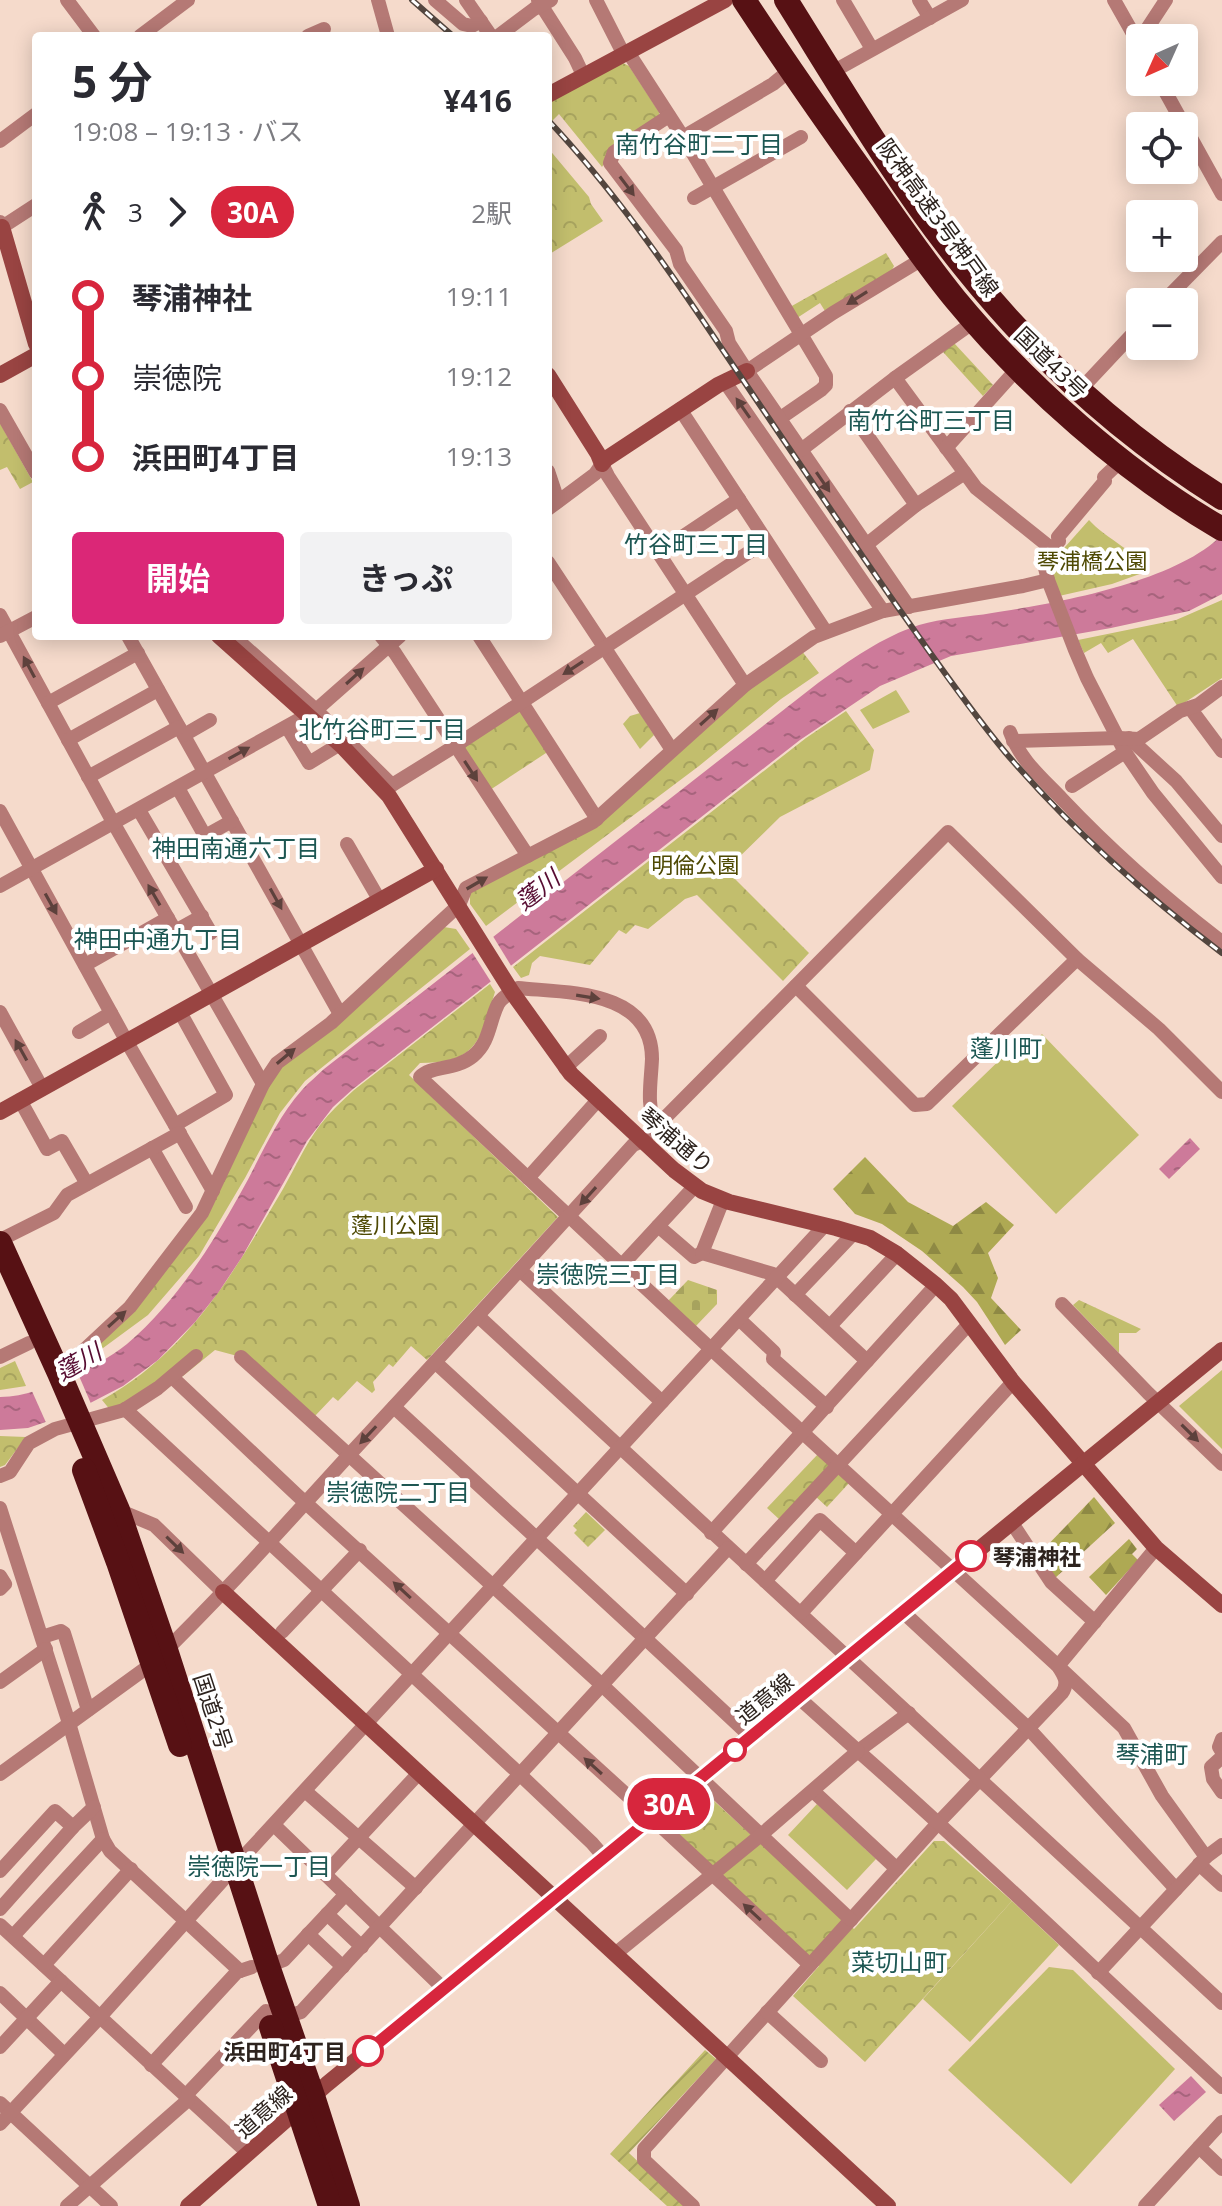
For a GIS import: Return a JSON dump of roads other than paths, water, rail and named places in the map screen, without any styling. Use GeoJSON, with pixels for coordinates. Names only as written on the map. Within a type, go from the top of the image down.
{"type":"FeatureCollection","features":[{"type":"Feature","properties":{"kind":"highway","name":"国道43号"},"geometry":{"type":"LineString","coordinates":[[744,0],[924,258],[975,321],[1018,368],[1122,460],[1219,525]]}},
{"type":"Feature","properties":{"kind":"highway","name":"阪神高速3号神戸線"},"geometry":{"type":"LineString","coordinates":[[762,0],[931,259],[978,318],[1044,386],[1091,428],[1219,525]]}},
{"type":"Feature","properties":{"kind":"highway","name":"国道43号"},"geometry":{"type":"LineString","coordinates":[[787,0],[907,185],[995,300],[1081,389],[1222,495]]}},
{"type":"Feature","properties":{"kind":"highway","name":"阪神高速3号神戸線"},"geometry":{"type":"LineString","coordinates":[[787,0],[916,201],[964,268],[1007,318],[1057,370],[1107,415],[1181,472],[1222,495]]}},
{"type":"Feature","properties":{"kind":"highway","name":"国道2号"},"geometry":{"type":"LineString","coordinates":[[0,1242],[72,1421],[94,1495],[160,1656]]}},
{"type":"Feature","properties":{"kind":"highway","name":"国道2号"},"geometry":{"type":"LineString","coordinates":[[0,1281],[29,1343],[54,1374]]}},
{"type":"Feature","properties":{"kind":"highway","name":"国道2号"},"geometry":{"type":"LineString","coordinates":[[72,1421],[118,1510],[160,1656],[230,1872],[253,1968],[275,2014],[306,2103],[348,2206]]}},
{"type":"Feature","properties":{"kind":"highway","name":"国道2号"},"geometry":{"type":"LineString","coordinates":[[306,2103],[330,2206]]}},
{"type":"Feature","properties":{"kind":"street"},"geometry":{"type":"LineString","coordinates":[[67,0],[91,32]]}},
{"type":"Feature","properties":{"kind":"street"},"geometry":{"type":"LineString","coordinates":[[145,32],[188,0]]}},
{"type":"Feature","properties":{"kind":"street"},"geometry":{"type":"LineString","coordinates":[[378,0],[387,32]]}},
{"type":"Feature","properties":{"kind":"street"},"geometry":{"type":"LineString","coordinates":[[435,0],[463,24],[472,26],[481,21]]}},
{"type":"Feature","properties":{"kind":"street"},"geometry":{"type":"LineString","coordinates":[[466,0],[488,32]]}},
{"type":"Feature","properties":{"kind":"street"},"geometry":{"type":"LineString","coordinates":[[552,93],[725,0]]}},
{"type":"Feature","properties":{"kind":"street"},"geometry":{"type":"LineString","coordinates":[[843,0],[872,49]]}},
{"type":"Feature","properties":{"kind":"street"},"geometry":{"type":"LineString","coordinates":[[919,0],[930,18]]}},
{"type":"Feature","properties":{"kind":"street"},"geometry":{"type":"LineString","coordinates":[[834,71],[962,0]]}},
{"type":"Feature","properties":{"kind":"street"},"geometry":{"type":"LineString","coordinates":[[1114,0],[1129,24]]}},
{"type":"Feature","properties":{"kind":"street"},"geometry":{"type":"LineString","coordinates":[[1151,24],[1166,0]]}},
{"type":"Feature","properties":{"kind":"street"},"geometry":{"type":"LineString","coordinates":[[598,1],[626,54],[683,137],[826,376],[826,385],[821,390],[779,419]]}},
{"type":"Feature","properties":{"kind":"street"},"geometry":{"type":"LineString","coordinates":[[503,32],[544,2],[583,75]]}},
{"type":"Feature","properties":{"kind":"street"},"geometry":{"type":"LineString","coordinates":[[317,32],[324,29]]}},
{"type":"Feature","properties":{"kind":"street"},"geometry":{"type":"LineString","coordinates":[[683,137],[773,84],[790,70]]}},
{"type":"Feature","properties":{"kind":"street"},"geometry":{"type":"LineString","coordinates":[[1168,96],[1222,194]]}},
{"type":"Feature","properties":{"kind":"street"},"geometry":{"type":"LineString","coordinates":[[669,116],[614,152],[610,163],[676,250],[680,264],[726,331],[729,343],[747,371],[909,607]]}},
{"type":"Feature","properties":{"kind":"street"},"geometry":{"type":"LineString","coordinates":[[0,141],[32,117]]}},
{"type":"Feature","properties":{"kind":"street"},"geometry":{"type":"LineString","coordinates":[[694,198],[801,137]]}},
{"type":"Feature","properties":{"kind":"street"},"geometry":{"type":"LineString","coordinates":[[32,207],[1,225],[32,330]]}},
{"type":"Feature","properties":{"kind":"street"},"geometry":{"type":"LineString","coordinates":[[1177,288],[1222,242]]}},
{"type":"Feature","properties":{"kind":"street"},"geometry":{"type":"LineString","coordinates":[[553,505],[595,474],[606,459],[680,409],[747,371],[856,298],[924,258]]}},
{"type":"Feature","properties":{"kind":"street"},"geometry":{"type":"LineString","coordinates":[[801,450],[975,321]]}},
{"type":"Feature","properties":{"kind":"street"},"geometry":{"type":"LineString","coordinates":[[1081,389],[1126,341]]}},
{"type":"Feature","properties":{"kind":"street"},"geometry":{"type":"LineString","coordinates":[[0,375],[32,357]]}},
{"type":"Feature","properties":{"kind":"street"},"geometry":{"type":"LineString","coordinates":[[946,448],[1018,368]]}},
{"type":"Feature","properties":{"kind":"street"},"geometry":{"type":"LineString","coordinates":[[895,378],[976,488],[1052,549]]}},
{"type":"Feature","properties":{"kind":"street"},"geometry":{"type":"LineString","coordinates":[[552,381],[658,553],[745,685]]}},
{"type":"Feature","properties":{"kind":"street"},"geometry":{"type":"LineString","coordinates":[[725,382],[883,611]]}},
{"type":"Feature","properties":{"kind":"street"},"geometry":{"type":"LineString","coordinates":[[680,409],[826,632]]}},
{"type":"Feature","properties":{"kind":"street"},"geometry":{"type":"LineString","coordinates":[[0,410],[32,466]]}},
{"type":"Feature","properties":{"kind":"street"},"geometry":{"type":"LineString","coordinates":[[850,411],[916,505]]}},
{"type":"Feature","properties":{"kind":"street"},"geometry":{"type":"LineString","coordinates":[[1122,460],[1104,477],[1105,481],[1043,560],[1069,637],[1087,678],[1153,793],[1222,877]]}},
{"type":"Feature","properties":{"kind":"street"},"geometry":{"type":"LineString","coordinates":[[866,545],[916,505],[965,473]]}},
{"type":"Feature","properties":{"kind":"street"},"geometry":{"type":"LineString","coordinates":[[658,553],[739,499]]}},
{"type":"Feature","properties":{"kind":"street"},"geometry":{"type":"LineString","coordinates":[[237,640],[388,788],[766,541]]}},
{"type":"Feature","properties":{"kind":"street"},"geometry":{"type":"LineString","coordinates":[[552,568],[672,750]]}},
{"type":"Feature","properties":{"kind":"street"},"geometry":{"type":"LineString","coordinates":[[54,1374],[69,1364],[130,1307],[202,1213],[269,1073],[286,1054],[323,1029],[459,905],[466,888],[597,819],[745,685],[814,637],[883,611],[1048,580]]}},
{"type":"Feature","properties":{"kind":"street"},"geometry":{"type":"LineString","coordinates":[[0,615],[4,633],[48,703],[263,1084]]}},
{"type":"Feature","properties":{"kind":"street"},"geometry":{"type":"LineString","coordinates":[[4,633],[32,619]]}},
{"type":"Feature","properties":{"kind":"street"},"geometry":{"type":"LineString","coordinates":[[130,640],[340,1014]]}},
{"type":"Feature","properties":{"kind":"street","name":"琴浦通り"},"geometry":{"type":"LineString","coordinates":[[224,640],[312,712],[340,744],[388,788],[509,988],[565,1068],[598,1100],[695,1186],[723,1200],[876,1241],[936,1285],[951,1299],[1013,1382],[1156,1548],[1222,1605]]}},
{"type":"Feature","properties":{"kind":"street"},"geometry":{"type":"LineString","coordinates":[[0,886],[312,712],[389,640]]}},
{"type":"Feature","properties":{"kind":"street"},"geometry":{"type":"LineString","coordinates":[[391,640],[455,746],[528,856]]}},
{"type":"Feature","properties":{"kind":"street"},"geometry":{"type":"LineString","coordinates":[[482,640],[597,819]]}},
{"type":"Feature","properties":{"kind":"street"},"geometry":{"type":"LineString","coordinates":[[48,703],[138,653]]}},
{"type":"Feature","properties":{"kind":"street"},"geometry":{"type":"LineString","coordinates":[[1222,687],[1198,705],[1180,711],[1139,739],[1124,742],[1011,736],[1018,752],[1106,846],[1166,899],[1222,942]]}},
{"type":"Feature","properties":{"kind":"street"},"geometry":{"type":"LineString","coordinates":[[68,740],[158,690]]}},
{"type":"Feature","properties":{"kind":"street"},"geometry":{"type":"LineString","coordinates":[[1190,708],[1222,751]]}},
{"type":"Feature","properties":{"kind":"street"},"geometry":{"type":"LineString","coordinates":[[88,777],[210,720]]}},
{"type":"Feature","properties":{"kind":"street"},"geometry":{"type":"LineString","coordinates":[[287,727],[309,763],[340,744]]}},
{"type":"Feature","properties":{"kind":"street"},"geometry":{"type":"LineString","coordinates":[[1072,786],[1124,742]]}},
{"type":"Feature","properties":{"kind":"street"},"geometry":{"type":"LineString","coordinates":[[1124,742],[1176,781],[1222,836]]}},
{"type":"Feature","properties":{"kind":"street"},"geometry":{"type":"LineString","coordinates":[[178,788],[205,836],[232,821]]}},
{"type":"Feature","properties":{"kind":"street"},"geometry":{"type":"LineString","coordinates":[[139,810],[211,933]]}},
{"type":"Feature","properties":{"kind":"street"},"geometry":{"type":"LineString","coordinates":[[0,811],[213,1191]]}},
{"type":"Feature","properties":{"kind":"street"},"geometry":{"type":"LineString","coordinates":[[0,1774],[160,1656],[306,1503],[633,1145],[642,1141],[948,832],[1077,959],[1159,1029],[1222,1092]]}},
{"type":"Feature","properties":{"kind":"street"},"geometry":{"type":"LineString","coordinates":[[347,844],[380,901]]}},
{"type":"Feature","properties":{"kind":"street"},"geometry":{"type":"LineString","coordinates":[[0,1112],[436,869]]}},
{"type":"Feature","properties":{"kind":"street"},"geometry":{"type":"LineString","coordinates":[[85,965],[172,924],[202,916]]}},
{"type":"Feature","properties":{"kind":"street"},"geometry":{"type":"LineString","coordinates":[[796,986],[915,1105],[927,1104],[1077,959]]}},
{"type":"Feature","properties":{"kind":"street"},"geometry":{"type":"LineString","coordinates":[[656,1127],[651,1117],[649,1099],[651,1046],[639,1021],[627,1008],[593,996],[509,988],[499,1001],[482,1048],[460,1064],[447,1069],[428,1070],[420,1077],[836,1465],[1124,1728],[1162,1796],[1222,1885]]}},
{"type":"Feature","properties":{"kind":"street"},"geometry":{"type":"LineString","coordinates":[[0,1012],[42,1088]]}},
{"type":"Feature","properties":{"kind":"street"},"geometry":{"type":"LineString","coordinates":[[0,1242],[54,1213],[67,1195],[152,1148],[226,1095],[180,1012]]}},
{"type":"Feature","properties":{"kind":"street"},"geometry":{"type":"LineString","coordinates":[[79,1032],[111,1013]]}},
{"type":"Feature","properties":{"kind":"street"},"geometry":{"type":"LineString","coordinates":[[565,1068],[600,1036]]}},
{"type":"Feature","properties":{"kind":"street"},"geometry":{"type":"LineString","coordinates":[[20,1100],[47,1149],[62,1141],[87,1184]]}},
{"type":"Feature","properties":{"kind":"street"},"geometry":{"type":"LineString","coordinates":[[528,1178],[598,1100]]}},
{"type":"Feature","properties":{"kind":"street"},"geometry":{"type":"LineString","coordinates":[[152,1148],[186,1207]]}},
{"type":"Feature","properties":{"kind":"street"},"geometry":{"type":"LineString","coordinates":[[622,1265],[695,1186]]}},
{"type":"Feature","properties":{"kind":"street"},"geometry":{"type":"LineString","coordinates":[[658,1226],[694,1257],[702,1253],[723,1200]]}},
{"type":"Feature","properties":{"kind":"street"},"geometry":{"type":"LineString","coordinates":[[111,2206],[3,2113],[99,2018],[825,1225]]}},
{"type":"Feature","properties":{"kind":"street"},"geometry":{"type":"LineString","coordinates":[[795,1295],[854,1233]]}},
{"type":"Feature","properties":{"kind":"street"},"geometry":{"type":"LineString","coordinates":[[702,1253],[773,1274],[867,1361]]}},
{"type":"Feature","properties":{"kind":"street"},"geometry":{"type":"LineString","coordinates":[[830,1326],[897,1254]]}},
{"type":"Feature","properties":{"kind":"street"},"geometry":{"type":"LineString","coordinates":[[520,1270],[662,1402]]}},
{"type":"Feature","properties":{"kind":"street"},"geometry":{"type":"LineString","coordinates":[[711,1533],[936,1285]]}},
{"type":"Feature","properties":{"kind":"street"},"geometry":{"type":"LineString","coordinates":[[1062,1304],[1222,1464]]}},
{"type":"Feature","properties":{"kind":"street"},"geometry":{"type":"LineString","coordinates":[[478,1316],[1222,2003]]}},
{"type":"Feature","properties":{"kind":"street"},"geometry":{"type":"LineString","coordinates":[[739,1319],[774,1352],[773,1359],[827,1407]]}},
{"type":"Feature","properties":{"kind":"street"},"geometry":{"type":"LineString","coordinates":[[746,1564],[969,1324]]}},
{"type":"Feature","properties":{"kind":"street"},"geometry":{"type":"LineString","coordinates":[[0,1357],[29,1343]]}},
{"type":"Feature","properties":{"kind":"street","name":"道意線"},"geometry":{"type":"LineString","coordinates":[[188,2206],[306,2103],[1222,1350]]}},
{"type":"Feature","properties":{"kind":"street"},"geometry":{"type":"LineString","coordinates":[[0,1476],[10,1472],[29,1443],[72,1421],[125,1409],[141,1401],[196,1356]]}},
{"type":"Feature","properties":{"kind":"street"},"geometry":{"type":"LineString","coordinates":[[241,1357],[603,1686],[851,1920]]}},
{"type":"Feature","properties":{"kind":"street"},"geometry":{"type":"LineString","coordinates":[[435,1362],[687,1594]]}},
{"type":"Feature","properties":{"kind":"street"},"geometry":{"type":"LineString","coordinates":[[172,1377],[810,1965]]}},
{"type":"Feature","properties":{"kind":"street"},"geometry":{"type":"LineString","coordinates":[[801,1613],[1013,1382]]}},
{"type":"Feature","properties":{"kind":"street"},"geometry":{"type":"LineString","coordinates":[[394,1407],[751,1737]]}},
{"type":"Feature","properties":{"kind":"street"},"geometry":{"type":"LineString","coordinates":[[125,1409],[412,1674],[604,1857]]}},
{"type":"Feature","properties":{"kind":"street"},"geometry":{"type":"LineString","coordinates":[[0,1508],[103,1839],[110,1851],[186,1920],[253,1968]]}},
{"type":"Feature","properties":{"kind":"street"},"geometry":{"type":"LineString","coordinates":[[118,1510],[154,1525],[366,1725],[888,2206]]}},
{"type":"Feature","properties":{"kind":"street"},"geometry":{"type":"LineString","coordinates":[[765,1581],[820,1520],[856,1553]]}},
{"type":"Feature","properties":{"kind":"street"},"geometry":{"type":"LineString","coordinates":[[1012,1523],[1051,1582],[1095,1622]]}},
{"type":"Feature","properties":{"kind":"street"},"geometry":{"type":"LineString","coordinates":[[67,2206],[188,2100],[188,2093],[275,2014],[301,2012],[728,1548]]}},
{"type":"Feature","properties":{"kind":"street"},"geometry":{"type":"LineString","coordinates":[[1058,1666],[1156,1548]]}},
{"type":"Feature","properties":{"kind":"street"},"geometry":{"type":"LineString","coordinates":[[282,1632],[360,1550]]}},
{"type":"Feature","properties":{"kind":"street"},"geometry":{"type":"LineString","coordinates":[[0,1576],[5,1584],[0,1589]]}},
{"type":"Feature","properties":{"kind":"street"},"geometry":{"type":"LineString","coordinates":[[903,1612],[1029,1729],[1176,1889]]}},
{"type":"Feature","properties":{"kind":"street"},"geometry":{"type":"LineString","coordinates":[[0,1682],[61,1631],[88,1710]]}},
{"type":"Feature","properties":{"kind":"street"},"geometry":{"type":"LineString","coordinates":[[693,2206],[644,2160],[644,2149],[939,1822],[1065,1689],[1066,1680],[1058,1666]]}},
{"type":"Feature","properties":{"kind":"street"},"geometry":{"type":"LineString","coordinates":[[799,1698],[939,1822],[1222,2087]]}},
{"type":"Feature","properties":{"kind":"street"},"geometry":{"type":"LineString","coordinates":[[615,1954],[858,1751],[909,1713]]}},
{"type":"Feature","properties":{"kind":"street"},"geometry":{"type":"LineString","coordinates":[[1222,1739],[1219,1747],[1222,1755],[1211,1767],[1213,1779],[1222,1792]]}},
{"type":"Feature","properties":{"kind":"street"},"geometry":{"type":"LineString","coordinates":[[325,1874],[419,1773]]}},
{"type":"Feature","properties":{"kind":"street"},"geometry":{"type":"LineString","coordinates":[[305,1791],[416,1888]]}},
{"type":"Feature","properties":{"kind":"street"},"geometry":{"type":"LineString","coordinates":[[813,1791],[897,1869]]}},
{"type":"Feature","properties":{"kind":"street"},"geometry":{"type":"LineString","coordinates":[[0,1909],[94,1807]]}},
{"type":"Feature","properties":{"kind":"street"},"geometry":{"type":"LineString","coordinates":[[0,1871],[55,1811],[73,1827]]}},
{"type":"Feature","properties":{"kind":"street"},"geometry":{"type":"LineString","coordinates":[[274,1825],[444,1989]]}},
{"type":"Feature","properties":{"kind":"street"},"geometry":{"type":"LineString","coordinates":[[13,1936],[103,1839]]}},
{"type":"Feature","properties":{"kind":"street"},"geometry":{"type":"LineString","coordinates":[[1098,1973],[1203,1861],[1222,1845]]}},
{"type":"Feature","properties":{"kind":"street"},"geometry":{"type":"LineString","coordinates":[[44,1965],[131,1869]]}},
{"type":"Feature","properties":{"kind":"street"},"geometry":{"type":"LineString","coordinates":[[151,2065],[237,1972],[284,1960],[346,1894]]}},
{"type":"Feature","properties":{"kind":"street"},"geometry":{"type":"LineString","coordinates":[[327,1914],[362,1947]]}},
{"type":"Feature","properties":{"kind":"street"},"geometry":{"type":"LineString","coordinates":[[0,1925],[248,2153]]}},
{"type":"Feature","properties":{"kind":"street"},"geometry":{"type":"LineString","coordinates":[[308,1934],[343,1967]]}},
{"type":"Feature","properties":{"kind":"street"},"geometry":{"type":"LineString","coordinates":[[0,2047],[61,1981]]}},
{"type":"Feature","properties":{"kind":"street"},"geometry":{"type":"LineString","coordinates":[[0,1993],[64,2054]]}},
{"type":"Feature","properties":{"kind":"street"},"geometry":{"type":"LineString","coordinates":[[767,2012],[821,2061]]}},
{"type":"Feature","properties":{"kind":"street"},"geometry":{"type":"LineString","coordinates":[[1155,2203],[1222,2122]]}},
{"type":"Feature","properties":{"kind":"street"},"geometry":{"type":"LineString","coordinates":[[1199,2147],[1222,2169]]}},
{"type":"Feature","properties":{"kind":"water"},"geometry":{"type":"Polygon","coordinates":[[[1222,535],[1222,594],[1189,611],[951,656],[880,686],[800,740],[333,1107],[307,1141],[242,1257],[218,1293],[158,1360],[123,1386],[69,1414],[28,1428],[0,1430],[0,1397],[36,1391],[114,1354],[161,1311],[216,1234],[284,1114],[302,1090],[324,1069],[818,683],[867,650],[905,630],[937,621],[1049,603],[1114,588],[1176,566],[1222,535]]]}},
{"type":"Feature","properties":{"kind":"water"},"geometry":{"type":"Polygon","coordinates":[[[1190,1138],[1200,1149],[1169,1179],[1159,1169],[1190,1138]]]}},
{"type":"Feature","properties":{"kind":"water"},"geometry":{"type":"Polygon","coordinates":[[[1191,2076],[1206,2092],[1174,2121],[1159,2105],[1191,2076]]]}},
{"type":"Feature","properties":{"kind":"railway"},"geometry":{"type":"LineString","coordinates":[[412,0],[448,32]]}},
{"type":"Feature","properties":{"kind":"railway"},"geometry":{"type":"LineString","coordinates":[[552,125],[595,173],[659,258],[897,606],[991,734],[1029,780],[1081,833],[1135,883],[1222,953]]}},
{"type":"Feature","properties":{"kind":"place","name":"琴浦神社"},"geometry":{"type":"Point","coordinates":[971,1556]}},
{"type":"Feature","properties":{"kind":"place","name":"浜田町4丁目"},"geometry":{"type":"Point","coordinates":[368,2051]}},
{"type":"Feature","properties":{"kind":"district","name":"南竹谷町二丁目"},"geometry":{"type":"Point","coordinates":[699,143]}},
{"type":"Feature","properties":{"kind":"district","name":"南竹谷町三丁目"},"geometry":{"type":"Point","coordinates":[931,419]}},
{"type":"Feature","properties":{"kind":"district","name":"竹谷町三丁目"},"geometry":{"type":"Point","coordinates":[696,543]}},
{"type":"Feature","properties":{"kind":"district","name":"北竹谷町三丁目"},"geometry":{"type":"Point","coordinates":[382,728]}},
{"type":"Feature","properties":{"kind":"district","name":"神田南通六丁目"},"geometry":{"type":"Point","coordinates":[236,847]}},
{"type":"Feature","properties":{"kind":"district","name":"神田中通九丁目"},"geometry":{"type":"Point","coordinates":[158,938]}},
{"type":"Feature","properties":{"kind":"district","name":"蓬川町"},"geometry":{"type":"Point","coordinates":[1006,1047]}},
{"type":"Feature","properties":{"kind":"district","name":"崇徳院三丁目"},"geometry":{"type":"Point","coordinates":[608,1273]}},
{"type":"Feature","properties":{"kind":"district","name":"崇徳院二丁目"},"geometry":{"type":"Point","coordinates":[398,1491]}},
{"type":"Feature","properties":{"kind":"district","name":"琴浦町"},"geometry":{"type":"Point","coordinates":[1152,1753]}},
{"type":"Feature","properties":{"kind":"district","name":"崇徳院一丁目"},"geometry":{"type":"Point","coordinates":[259,1865]}},
{"type":"Feature","properties":{"kind":"district","name":"菜切山町"},"geometry":{"type":"Point","coordinates":[899,1961]}},
{"type":"Feature","properties":{"kind":"park label","name":"琴浦橋公園"},"geometry":{"type":"Point","coordinates":[1092,560]}},
{"type":"Feature","properties":{"kind":"park label","name":"明倫公園"},"geometry":{"type":"Point","coordinates":[695,864]}},
{"type":"Feature","properties":{"kind":"park label","name":"蓬川公園"},"geometry":{"type":"Point","coordinates":[395,1224]}},
{"type":"Feature","properties":{"kind":"water label","name":"蓬川"},"geometry":{"type":"Point","coordinates":[537,889]}},
{"type":"Feature","properties":{"kind":"water label","name":"蓬川"},"geometry":{"type":"Point","coordinates":[78,1361]}}]}
